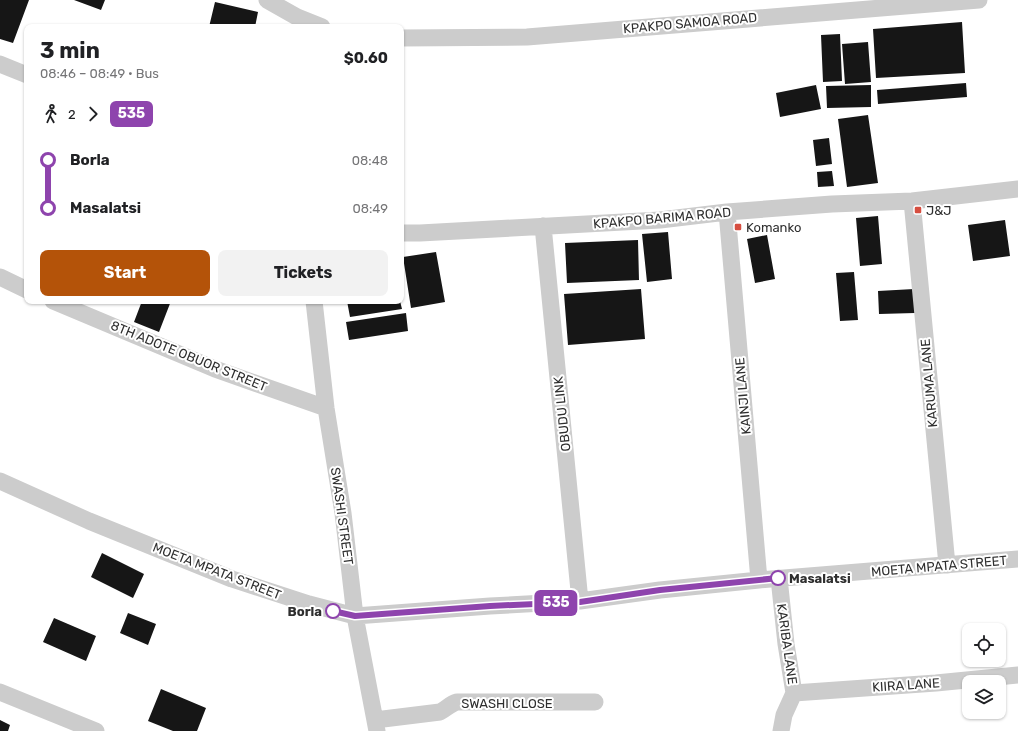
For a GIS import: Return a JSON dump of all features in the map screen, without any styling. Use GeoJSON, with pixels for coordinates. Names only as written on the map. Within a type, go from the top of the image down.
{"type":"FeatureCollection","features":[{"type":"Feature","properties":{"kind":"street"},"geometry":{"type":"LineString","coordinates":[[267,0],[296,22],[306,24]]}},
{"type":"Feature","properties":{"kind":"street","name":"KPAKPO SAMOA ROAD"},"geometry":{"type":"LineString","coordinates":[[404,38],[527,37],[979,0]]}},
{"type":"Feature","properties":{"kind":"street"},"geometry":{"type":"LineString","coordinates":[[0,64],[24,74]]}},
{"type":"Feature","properties":{"kind":"street","name":"KPAKPO BARIMA ROAD"},"geometry":{"type":"LineString","coordinates":[[404,233],[420,234],[660,220],[727,212],[832,204],[912,201],[1018,189]]}},
{"type":"Feature","properties":{"kind":"street","name":"KARUMA LANE"},"geometry":{"type":"LineString","coordinates":[[912,201],[947,566]]}},
{"type":"Feature","properties":{"kind":"street","name":"KAINJI LANE"},"geometry":{"type":"LineString","coordinates":[[727,212],[759,580]]}},
{"type":"Feature","properties":{"kind":"street","name":"OBUDU LINK"},"geometry":{"type":"LineString","coordinates":[[543,226],[580,602]]}},
{"type":"Feature","properties":{"kind":"street"},"geometry":{"type":"LineString","coordinates":[[0,277],[24,289]]}},
{"type":"Feature","properties":{"kind":"street","name":"8TH ADOTE OBUOR STREET"},"geometry":{"type":"LineString","coordinates":[[60,304],[215,369],[326,408]]}},
{"type":"Feature","properties":{"kind":"street","name":"SWASHI STREET"},"geometry":{"type":"LineString","coordinates":[[314,304],[326,408],[343,513],[355,616],[376,726]]}},
{"type":"Feature","properties":{"kind":"street","name":"MOETA MPATA STREET"},"geometry":{"type":"LineString","coordinates":[[0,481],[89,521],[232,579],[309,604],[355,616],[490,606],[580,602],[660,590],[779,578],[947,566],[1018,559]]}},
{"type":"Feature","properties":{"kind":"street","name":"KARIBA LANE"},"geometry":{"type":"LineString","coordinates":[[779,578],[786,644],[794,693],[784,715],[781,731]]}},
{"type":"Feature","properties":{"kind":"street","name":"KIIRA LANE"},"geometry":{"type":"LineString","coordinates":[[794,693],[936,684],[1018,675]]}},
{"type":"Feature","properties":{"kind":"street"},"geometry":{"type":"LineString","coordinates":[[0,692],[96,731]]}},
{"type":"Feature","properties":{"kind":"street","name":"SWASHI CLOSE"},"geometry":{"type":"LineString","coordinates":[[376,726],[440,712],[446,709],[449,705],[457,702],[595,702]]}},
{"type":"Feature","properties":{"kind":"building"},"geometry":{"type":"Polygon","coordinates":[[[0,0],[29,0],[13,43],[0,39],[0,0]]]}},
{"type":"Feature","properties":{"kind":"building"},"geometry":{"type":"Polygon","coordinates":[[[74,0],[105,0],[101,10],[74,0]]]}},
{"type":"Feature","properties":{"kind":"building"},"geometry":{"type":"Polygon","coordinates":[[[215,2],[258,12],[256,24],[210,24],[215,2]]]}},
{"type":"Feature","properties":{"kind":"building"},"geometry":{"type":"Polygon","coordinates":[[[962,22],[965,73],[876,78],[873,29],[962,22]]]}},
{"type":"Feature","properties":{"kind":"building"},"geometry":{"type":"Polygon","coordinates":[[[840,34],[842,81],[823,82],[821,35],[840,34]]]}},
{"type":"Feature","properties":{"kind":"building"},"geometry":{"type":"Polygon","coordinates":[[[868,42],[871,82],[845,84],[842,44],[868,42]]]}},
{"type":"Feature","properties":{"kind":"building"},"geometry":{"type":"Polygon","coordinates":[[[966,83],[967,97],[878,104],[877,90],[966,83]]]}},
{"type":"Feature","properties":{"kind":"building"},"geometry":{"type":"Polygon","coordinates":[[[816,85],[821,109],[780,117],[776,93],[816,85]]]}},
{"type":"Feature","properties":{"kind":"building"},"geometry":{"type":"Polygon","coordinates":[[[871,85],[871,107],[827,108],[826,86],[871,85]]]}},
{"type":"Feature","properties":{"kind":"building"},"geometry":{"type":"Polygon","coordinates":[[[868,115],[878,183],[847,187],[838,119],[868,115]]]}},
{"type":"Feature","properties":{"kind":"building"},"geometry":{"type":"Polygon","coordinates":[[[829,138],[832,164],[816,166],[813,140],[829,138]]]}},
{"type":"Feature","properties":{"kind":"building"},"geometry":{"type":"Polygon","coordinates":[[[832,171],[834,186],[818,187],[817,172],[832,171]]]}},
{"type":"Feature","properties":{"kind":"building"},"geometry":{"type":"Polygon","coordinates":[[[878,216],[882,264],[860,266],[856,218],[878,216]]]}},
{"type":"Feature","properties":{"kind":"building"},"geometry":{"type":"Polygon","coordinates":[[[1005,220],[1010,256],[973,261],[968,225],[1005,220]]]}},
{"type":"Feature","properties":{"kind":"building"},"geometry":{"type":"Polygon","coordinates":[[[668,232],[672,279],[647,282],[642,234],[668,232]]]}},
{"type":"Feature","properties":{"kind":"building"},"geometry":{"type":"Polygon","coordinates":[[[767,235],[775,279],[755,283],[747,239],[767,235]]]}},
{"type":"Feature","properties":{"kind":"building"},"geometry":{"type":"Polygon","coordinates":[[[638,240],[639,280],[567,283],[565,243],[638,240]]]}},
{"type":"Feature","properties":{"kind":"building"},"geometry":{"type":"Polygon","coordinates":[[[436,252],[445,302],[411,308],[404,257],[436,252]]]}},
{"type":"Feature","properties":{"kind":"building"},"geometry":{"type":"Polygon","coordinates":[[[854,272],[858,320],[840,321],[836,273],[854,272]]]}},
{"type":"Feature","properties":{"kind":"building"},"geometry":{"type":"Polygon","coordinates":[[[641,289],[645,339],[568,345],[564,294],[641,289]]]}},
{"type":"Feature","properties":{"kind":"building"},"geometry":{"type":"Polygon","coordinates":[[[914,289],[915,313],[879,314],[878,291],[914,289]]]}},
{"type":"Feature","properties":{"kind":"building"},"geometry":{"type":"Polygon","coordinates":[[[141,304],[170,304],[159,332],[134,322],[141,304]]]}},
{"type":"Feature","properties":{"kind":"building"},"geometry":{"type":"Polygon","coordinates":[[[348,304],[401,304],[402,309],[350,317],[348,304]]]}},
{"type":"Feature","properties":{"kind":"building"},"geometry":{"type":"Polygon","coordinates":[[[406,313],[408,331],[349,340],[346,322],[406,313]]]}},
{"type":"Feature","properties":{"kind":"building"},"geometry":{"type":"Polygon","coordinates":[[[102,553],[144,574],[133,598],[91,577],[102,553]]]}},
{"type":"Feature","properties":{"kind":"building"},"geometry":{"type":"Polygon","coordinates":[[[128,613],[156,624],[148,645],[120,633],[128,613]]]}},
{"type":"Feature","properties":{"kind":"building"},"geometry":{"type":"Polygon","coordinates":[[[54,618],[96,636],[86,661],[43,642],[54,618]]]}},
{"type":"Feature","properties":{"kind":"building"},"geometry":{"type":"Polygon","coordinates":[[[161,689],[206,708],[197,731],[173,731],[148,721],[161,689]]]}},
{"type":"Feature","properties":{"kind":"building"},"geometry":{"type":"Polygon","coordinates":[[[0,720],[10,725],[8,731],[0,731],[0,720]]]}},
{"type":"Feature","properties":{"kind":"bus line","name":"535"},"geometry":{"type":"LineString","coordinates":[[333,611],[355,616],[490,606],[580,602],[660,590],[778,578]]}},
{"type":"Feature","properties":{"kind":"place","name":"J&J"},"geometry":{"type":"Point","coordinates":[918,210]}},
{"type":"Feature","properties":{"kind":"place","name":"Komanko"},"geometry":{"type":"Point","coordinates":[738,227]}},
{"type":"Feature","properties":{"kind":"place","name":"Masalatsi"},"geometry":{"type":"Point","coordinates":[778,578]}},
{"type":"Feature","properties":{"kind":"place","name":"Borla"},"geometry":{"type":"Point","coordinates":[333,611]}}]}
